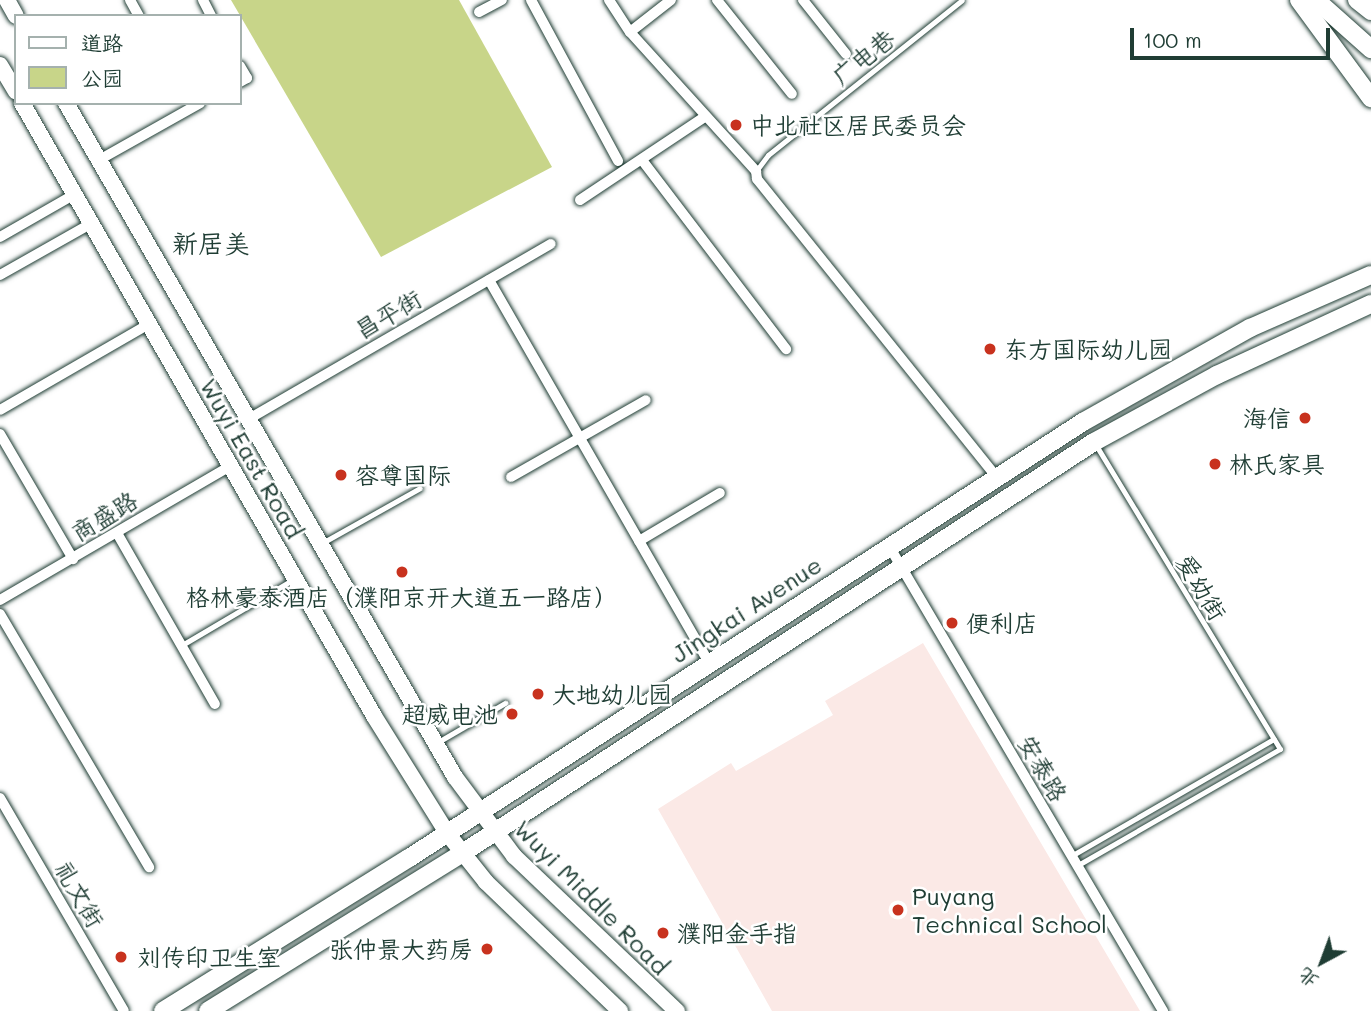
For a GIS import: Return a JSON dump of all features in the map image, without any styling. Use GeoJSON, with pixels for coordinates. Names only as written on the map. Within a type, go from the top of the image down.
{"type":"FeatureCollection","features":[{"type":"Feature","properties":{"kind":"main road"},"geometry":{"type":"LineString","coordinates":[[1299,0],[1371,98]]}},
{"type":"Feature","properties":{"kind":"main road"},"geometry":{"type":"LineString","coordinates":[[1316,0],[1371,49]]}},
{"type":"Feature","properties":{"kind":"main road"},"geometry":{"type":"LineString","coordinates":[[1357,0],[1371,11]]}},
{"type":"Feature","properties":{"kind":"main road"},"geometry":{"type":"LineString","coordinates":[[1309,302],[1371,268]]}},
{"type":"Feature","properties":{"kind":"main road","name":"Jingkai Avenue"},"geometry":{"type":"LineString","coordinates":[[163,1011],[480,812],[995,475],[1206,351],[1371,275]]}},
{"type":"Feature","properties":{"kind":"main road","name":"Jingkai Avenue"},"geometry":{"type":"LineString","coordinates":[[208,1011],[461,853],[1094,442],[1217,375],[1366,307]]}},
{"type":"Feature","properties":{"kind":"street"},"geometry":{"type":"LineString","coordinates":[[479,12],[502,0]]}},
{"type":"Feature","properties":{"kind":"street"},"geometry":{"type":"LineString","coordinates":[[531,0],[618,161]]}},
{"type":"Feature","properties":{"kind":"street"},"geometry":{"type":"LineString","coordinates":[[609,0],[630,32],[756,171],[757,178],[995,475]]}},
{"type":"Feature","properties":{"kind":"street"},"geometry":{"type":"LineString","coordinates":[[630,32],[671,0]]}},
{"type":"Feature","properties":{"kind":"street"},"geometry":{"type":"LineString","coordinates":[[717,0],[792,94]]}},
{"type":"Feature","properties":{"kind":"street"},"geometry":{"type":"LineString","coordinates":[[803,0],[846,54]]}},
{"type":"Feature","properties":{"kind":"street"},"geometry":{"type":"LineString","coordinates":[[0,65],[14,89]]}},
{"type":"Feature","properties":{"kind":"street","name":"Wuyi East Road"},"geometry":{"type":"LineString","coordinates":[[23,105],[295,579],[447,833]]}},
{"type":"Feature","properties":{"kind":"street","name":"Wuyi East Road"},"geometry":{"type":"LineString","coordinates":[[67,105],[434,744],[480,812]]}},
{"type":"Feature","properties":{"kind":"street"},"geometry":{"type":"LineString","coordinates":[[99,160],[194,105]]}},
{"type":"Feature","properties":{"kind":"street"},"geometry":{"type":"LineString","coordinates":[[580,200],[706,116]]}},
{"type":"Feature","properties":{"kind":"street"},"geometry":{"type":"LineString","coordinates":[[642,160],[786,349]]}},
{"type":"Feature","properties":{"kind":"street"},"geometry":{"type":"LineString","coordinates":[[0,237],[75,194]]}},
{"type":"Feature","properties":{"kind":"street"},"geometry":{"type":"LineString","coordinates":[[0,275],[92,223]]}},
{"type":"Feature","properties":{"kind":"street","name":"昌平街"},"geometry":{"type":"LineString","coordinates":[[247,420],[551,244]]}},
{"type":"Feature","properties":{"kind":"street"},"geometry":{"type":"LineString","coordinates":[[489,280],[709,663]]}},
{"type":"Feature","properties":{"kind":"street"},"geometry":{"type":"LineString","coordinates":[[0,410],[149,324]]}},
{"type":"Feature","properties":{"kind":"street"},"geometry":{"type":"LineString","coordinates":[[511,477],[646,400]]}},
{"type":"Feature","properties":{"kind":"street"},"geometry":{"type":"LineString","coordinates":[[0,434],[73,559]]}},
{"type":"Feature","properties":{"kind":"street","name":"商盛路"},"geometry":{"type":"LineString","coordinates":[[0,600],[230,466]]}},
{"type":"Feature","properties":{"kind":"street"},"geometry":{"type":"LineString","coordinates":[[639,541],[719,493]]}},
{"type":"Feature","properties":{"kind":"street"},"geometry":{"type":"LineString","coordinates":[[117,533],[215,704]]}},
{"type":"Feature","properties":{"kind":"street","name":"安泰路"},"geometry":{"type":"LineString","coordinates":[[888,546],[1163,1011]]}},
{"type":"Feature","properties":{"kind":"street"},"geometry":{"type":"LineString","coordinates":[[0,614],[149,867]]}},
{"type":"Feature","properties":{"kind":"street","name":"礼文街"},"geometry":{"type":"LineString","coordinates":[[0,798],[124,1011]]}},
{"type":"Feature","properties":{"kind":"street","name":"Wuyi Middle Road"},"geometry":{"type":"LineString","coordinates":[[480,812],[546,888],[677,1011]]}},
{"type":"Feature","properties":{"kind":"street"},"geometry":{"type":"LineString","coordinates":[[447,833],[461,853],[620,1011]]}},
{"type":"Feature","properties":{"kind":"lane","name":"广电巷"},"geometry":{"type":"LineString","coordinates":[[756,171],[768,155],[962,0]]}},
{"type":"Feature","properties":{"kind":"lane","name":"爱幼街"},"geometry":{"type":"LineString","coordinates":[[1074,861],[1280,749],[1094,442]]}},
{"type":"Feature","properties":{"kind":"lane"},"geometry":{"type":"LineString","coordinates":[[318,545],[419,488]]}},
{"type":"Feature","properties":{"kind":"lane"},"geometry":{"type":"LineString","coordinates":[[182,645],[295,579]]}},
{"type":"Feature","properties":{"kind":"lane"},"geometry":{"type":"LineString","coordinates":[[434,744],[505,703]]}},
{"type":"Feature","properties":{"kind":"lane"},"geometry":{"type":"LineString","coordinates":[[1074,861],[1274,739]]}},
{"type":"Feature","properties":{"kind":"shaded area","name":"Puyang Technical School"},"geometry":{"type":"Polygon","coordinates":[[[923,643],[1140,1011],[772,1011],[658,809],[731,763],[736,771],[833,715],[825,701],[923,643]]]}},
{"type":"Feature","properties":{"kind":"green space"},"geometry":{"type":"Polygon","coordinates":[[[231,0],[459,0],[552,167],[381,257],[242,19],[242,14],[239,14],[231,0]]]}},
{"type":"Feature","properties":{"kind":"place","name":"中北社区居民委员会"},"geometry":{"type":"Point","coordinates":[736,125]}},
{"type":"Feature","properties":{"kind":"place","name":"东方国际幼儿园"},"geometry":{"type":"Point","coordinates":[990,349]}},
{"type":"Feature","properties":{"kind":"place","name":"海信"},"geometry":{"type":"Point","coordinates":[1305,418]}},
{"type":"Feature","properties":{"kind":"place","name":"林氏家具"},"geometry":{"type":"Point","coordinates":[1215,464]}},
{"type":"Feature","properties":{"kind":"place","name":"容尊国际"},"geometry":{"type":"Point","coordinates":[341,475]}},
{"type":"Feature","properties":{"kind":"place","name":"格林豪泰酒店（濮阳京开大道五一路店）"},"geometry":{"type":"Point","coordinates":[402,572]}},
{"type":"Feature","properties":{"kind":"place","name":"便利店"},"geometry":{"type":"Point","coordinates":[952,623]}},
{"type":"Feature","properties":{"kind":"place","name":"大地幼儿园"},"geometry":{"type":"Point","coordinates":[538,694]}},
{"type":"Feature","properties":{"kind":"place","name":"超威电池"},"geometry":{"type":"Point","coordinates":[512,714]}},
{"type":"Feature","properties":{"kind":"place","name":"Puyang Technical School"},"geometry":{"type":"Point","coordinates":[898,910]}},
{"type":"Feature","properties":{"kind":"place","name":"濮阳金手指"},"geometry":{"type":"Point","coordinates":[663,933]}},
{"type":"Feature","properties":{"kind":"place","name":"张仲景大药房"},"geometry":{"type":"Point","coordinates":[487,949]}},
{"type":"Feature","properties":{"kind":"place","name":"刘传印卫生室"},"geometry":{"type":"Point","coordinates":[121,957]}},
{"type":"Feature","properties":{"kind":"district","name":"新居美"},"geometry":{"type":"Point","coordinates":[211,244]}}]}
